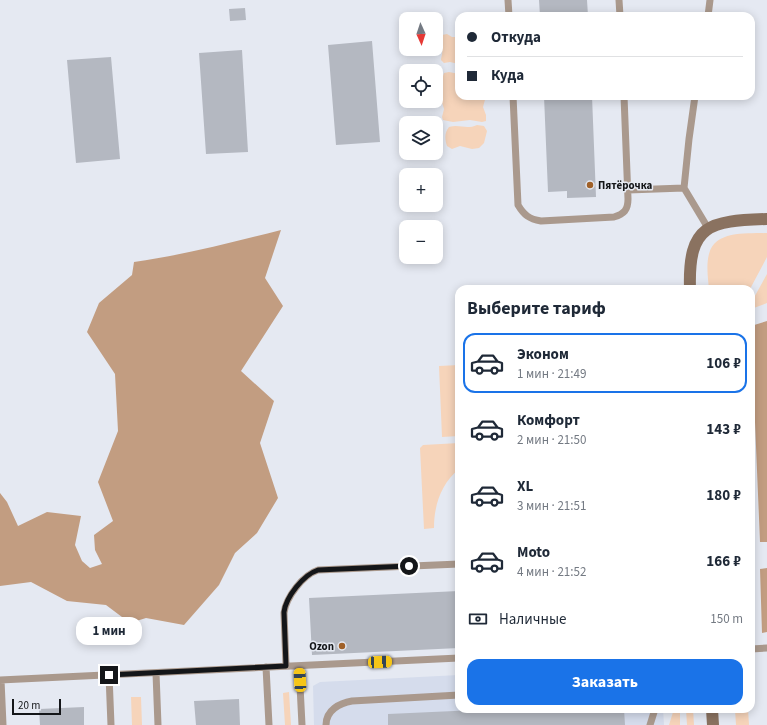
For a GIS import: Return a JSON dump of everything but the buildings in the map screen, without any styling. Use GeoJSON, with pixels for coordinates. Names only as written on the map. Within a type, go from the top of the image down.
{"type":"FeatureCollection","features":[{"type":"Feature","properties":{"kind":"street"},"geometry":{"type":"LineString","coordinates":[[690,285],[689,270],[693,250],[699,236],[708,228],[726,222],[767,219]]}},
{"type":"Feature","properties":{"kind":"street"},"geometry":{"type":"LineString","coordinates":[[712,713],[712,725]]}},
{"type":"Feature","properties":{"kind":"lane"},"geometry":{"type":"LineString","coordinates":[[508,0],[509,12]]}},
{"type":"Feature","properties":{"kind":"lane"},"geometry":{"type":"LineString","coordinates":[[619,0],[620,12]]}},
{"type":"Feature","properties":{"kind":"lane"},"geometry":{"type":"LineString","coordinates":[[708,12],[710,0]]}},
{"type":"Feature","properties":{"kind":"lane"},"geometry":{"type":"LineString","coordinates":[[513,100],[518,205],[527,217],[541,221],[614,217],[621,215],[626,211],[628,206],[628,190],[624,100]]}},
{"type":"Feature","properties":{"kind":"lane"},"geometry":{"type":"LineString","coordinates":[[694,100],[684,188],[708,228]]}},
{"type":"Feature","properties":{"kind":"lane"},"geometry":{"type":"LineString","coordinates":[[628,190],[684,188]]}},
{"type":"Feature","properties":{"kind":"lane"},"geometry":{"type":"LineString","coordinates":[[286,666],[285,606],[290,595],[310,574],[318,570],[455,564]]}},
{"type":"Feature","properties":{"kind":"lane"},"geometry":{"type":"LineString","coordinates":[[755,649],[767,648]]}},
{"type":"Feature","properties":{"kind":"lane"},"geometry":{"type":"LineString","coordinates":[[3,725],[0,680],[455,658]]}},
{"type":"Feature","properties":{"kind":"lane"},"geometry":{"type":"LineString","coordinates":[[299,666],[302,725]]}},
{"type":"Feature","properties":{"kind":"lane"},"geometry":{"type":"LineString","coordinates":[[266,667],[269,725]]}},
{"type":"Feature","properties":{"kind":"lane"},"geometry":{"type":"LineString","coordinates":[[156,673],[158,725]]}},
{"type":"Feature","properties":{"kind":"lane"},"geometry":{"type":"LineString","coordinates":[[109,675],[111,725]]}},
{"type":"Feature","properties":{"kind":"lane"},"geometry":{"type":"LineString","coordinates":[[326,725],[328,716],[332,710],[344,702],[455,695]]}},
{"type":"Feature","properties":{"kind":"lane"},"geometry":{"type":"LineString","coordinates":[[650,725],[654,713]]}},
{"type":"Feature","properties":{"kind":"shaded area"},"geometry":{"type":"Polygon","coordinates":[[[447,34],[455,37],[455,63],[444,63],[441,60],[441,56],[443,56],[443,35],[447,34]]]}},
{"type":"Feature","properties":{"kind":"shaded area"},"geometry":{"type":"Polygon","coordinates":[[[444,73],[455,73],[455,100],[485,100],[483,107],[486,115],[486,121],[482,122],[470,120],[453,122],[443,120],[444,73]]]}},
{"type":"Feature","properties":{"kind":"shaded area"},"geometry":{"type":"Polygon","coordinates":[[[477,125],[484,126],[487,131],[484,143],[479,148],[472,149],[460,146],[452,149],[447,146],[445,136],[449,127],[470,127],[477,125]]]}},
{"type":"Feature","properties":{"kind":"shaded area"},"geometry":{"type":"Polygon","coordinates":[[[281,230],[265,278],[283,306],[241,371],[274,401],[260,443],[278,498],[257,533],[235,553],[219,585],[184,625],[146,618],[130,623],[106,605],[67,601],[31,582],[0,586],[0,493],[7,502],[18,526],[47,512],[81,516],[75,545],[82,561],[90,568],[102,564],[95,550],[94,535],[113,521],[98,482],[118,431],[115,374],[87,332],[99,303],[132,275],[134,262],[227,244],[281,230]]]}},
{"type":"Feature","properties":{"kind":"shaded area"},"geometry":{"type":"Polygon","coordinates":[[[767,233],[767,257],[752,285],[709,285],[708,258],[712,246],[725,237],[742,234],[767,233]]]}},
{"type":"Feature","properties":{"kind":"shaded area"},"geometry":{"type":"Polygon","coordinates":[[[767,274],[767,303],[755,308],[755,296],[767,274]]]}},
{"type":"Feature","properties":{"kind":"shaded area"},"geometry":{"type":"Polygon","coordinates":[[[767,321],[767,542],[760,542],[755,422],[755,325],[767,321]]]}},
{"type":"Feature","properties":{"kind":"shaded area"},"geometry":{"type":"Polygon","coordinates":[[[455,365],[455,436],[442,437],[439,366],[455,365]]]}},
{"type":"Feature","properties":{"kind":"shaded area"},"geometry":{"type":"Polygon","coordinates":[[[455,443],[455,473],[443,488],[437,503],[434,528],[424,529],[420,448],[423,445],[455,443]]]}},
{"type":"Feature","properties":{"kind":"shaded area"},"geometry":{"type":"Polygon","coordinates":[[[767,568],[767,632],[762,633],[760,569],[767,568]]]}},
{"type":"Feature","properties":{"kind":"shaded area"},"geometry":{"type":"Polygon","coordinates":[[[455,675],[455,713],[663,713],[664,725],[314,725],[313,686],[320,682],[455,675]]]}},
{"type":"Feature","properties":{"kind":"shaded area"},"geometry":{"type":"Polygon","coordinates":[[[289,692],[291,725],[285,725],[283,693],[289,692]]]}},
{"type":"Feature","properties":{"kind":"shaded area"},"geometry":{"type":"Polygon","coordinates":[[[131,697],[141,697],[142,725],[132,725],[131,697]]]}},
{"type":"Feature","properties":{"kind":"shaded area"},"geometry":{"type":"Polygon","coordinates":[[[673,713],[680,713],[680,725],[669,725],[673,713]]]}},
{"type":"Feature","properties":{"kind":"shaded area"},"geometry":{"type":"Polygon","coordinates":[[[686,713],[693,713],[694,725],[687,725],[686,713]]]}},
{"type":"Feature","properties":{"kind":"shaded area"},"geometry":{"type":"Polygon","coordinates":[[[735,713],[748,713],[749,725],[736,725],[735,713]]]}},
{"type":"Feature","properties":{"kind":"place","name":"Пятёрочка"},"geometry":{"type":"Point","coordinates":[590,185]}},
{"type":"Feature","properties":{"kind":"place","name":"Ozon"},"geometry":{"type":"Point","coordinates":[342,646]}},
{"type":"Feature","properties":{"kind":"route"},"geometry":{"type":"LineString","coordinates":[[109,675],[286,666],[285,606],[290,595],[307,576],[318,570],[409,566]]}}]}
